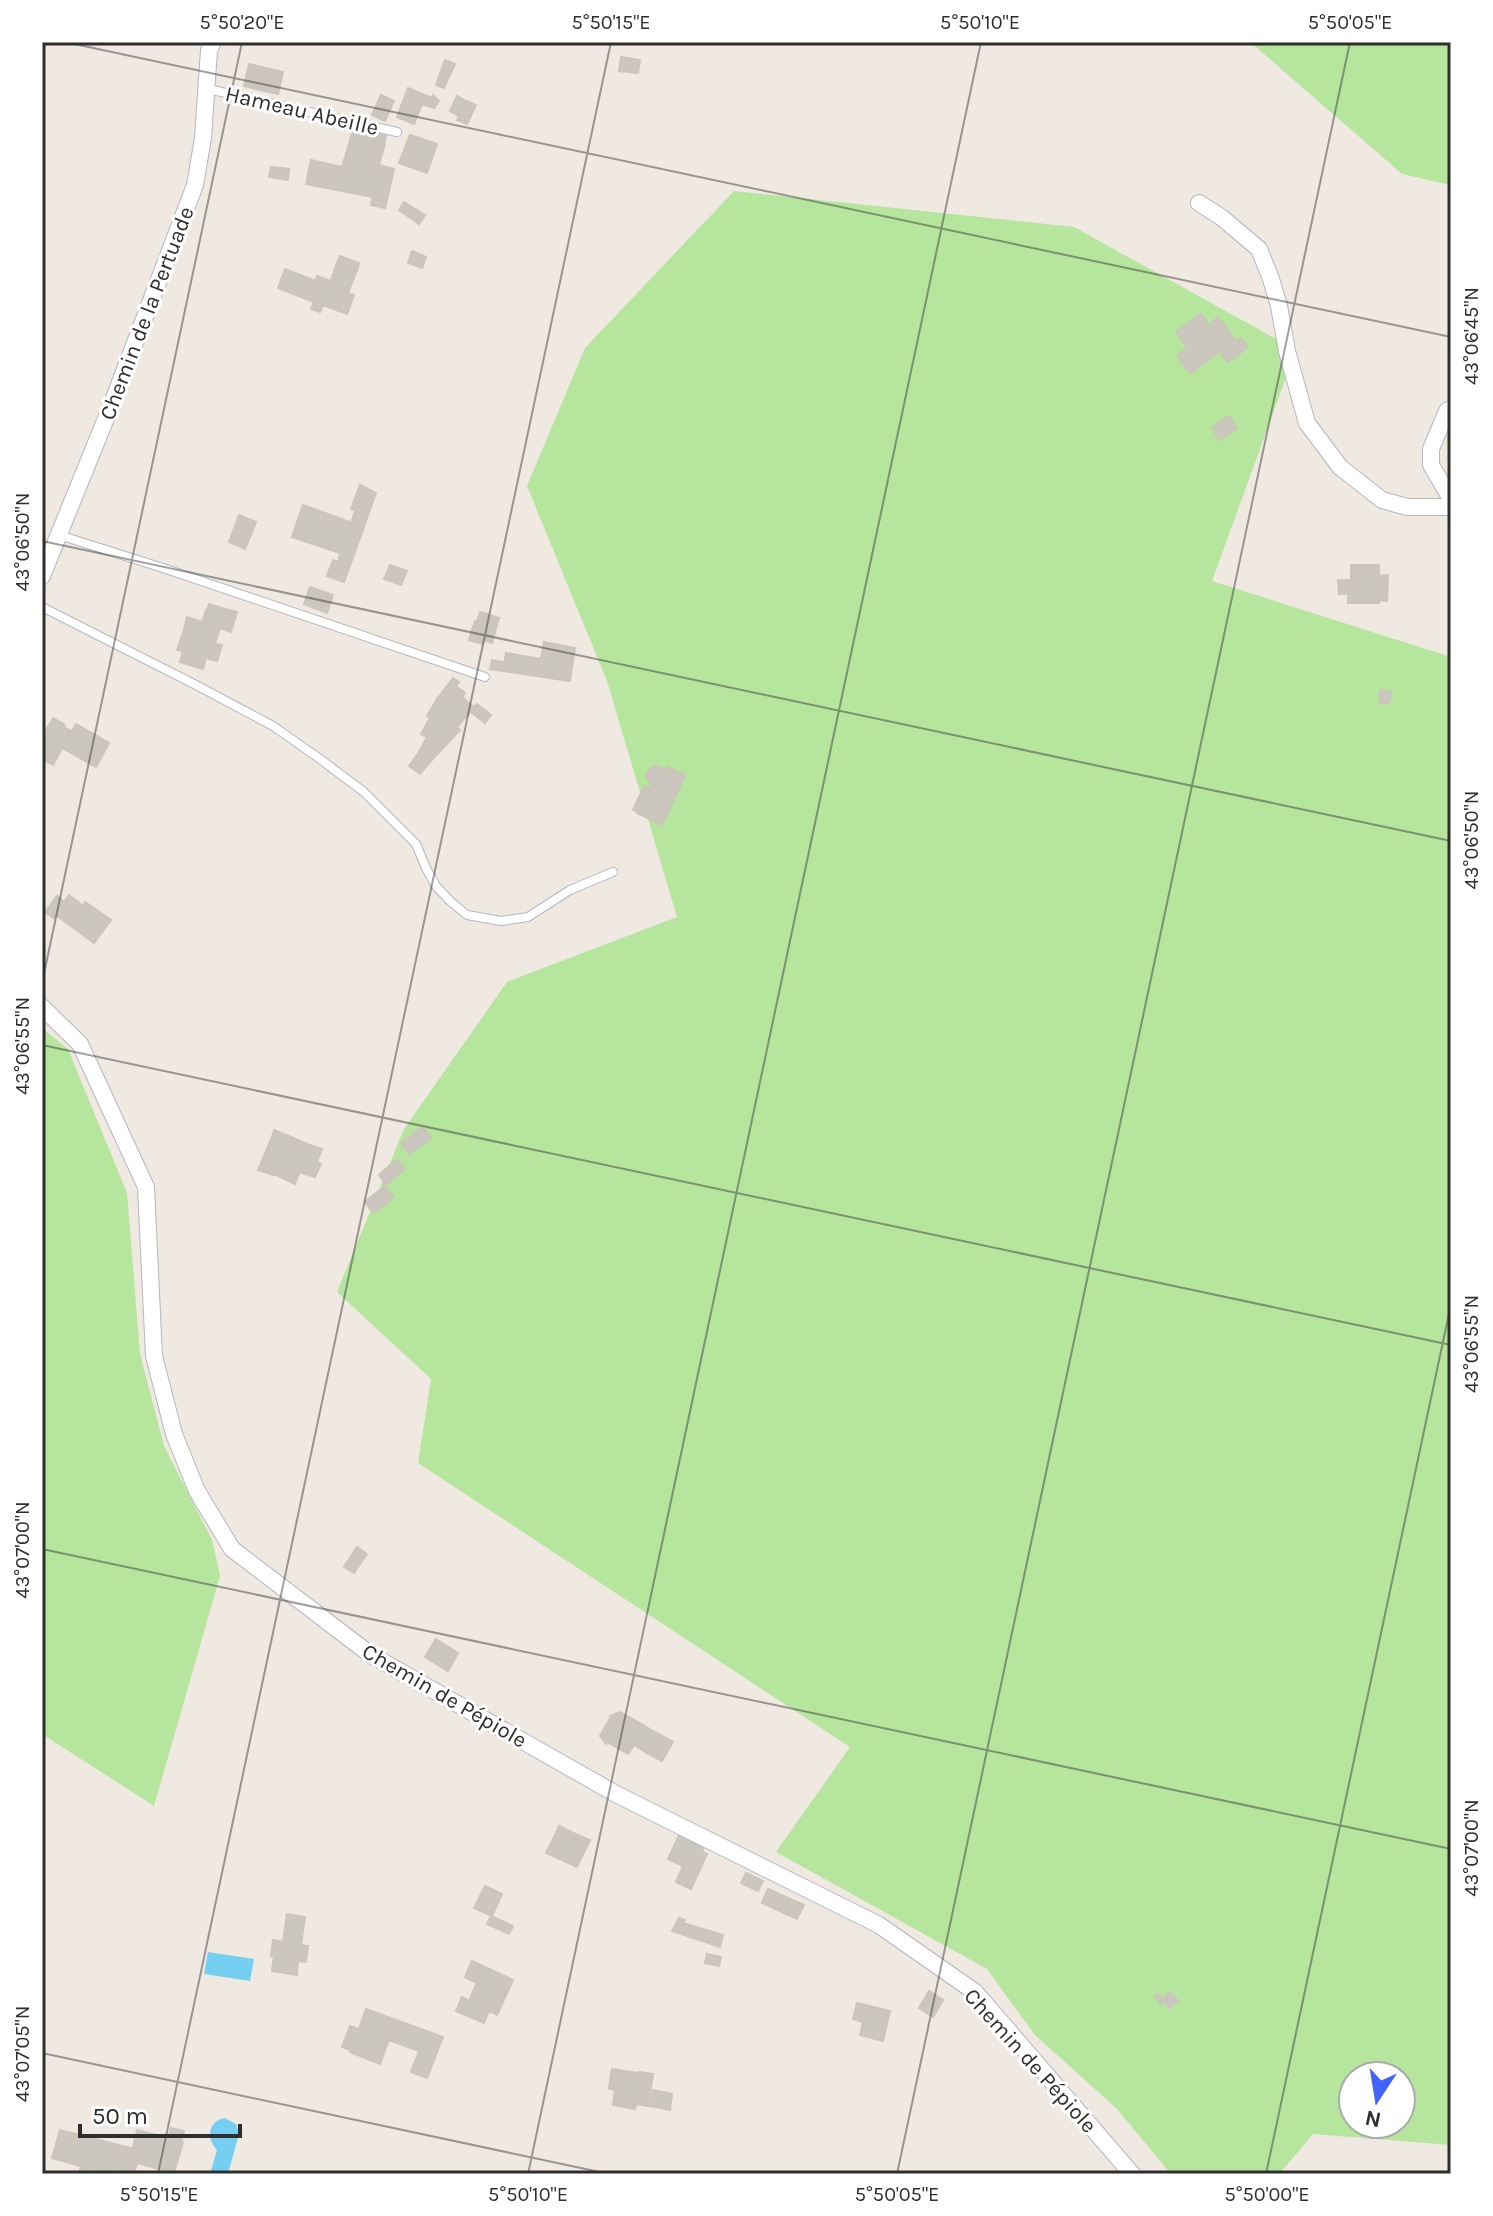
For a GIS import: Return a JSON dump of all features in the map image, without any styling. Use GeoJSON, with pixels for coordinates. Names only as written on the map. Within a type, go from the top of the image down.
{"type":"FeatureCollection","features":[{"type":"Feature","properties":{"kind":"street","name":"Chemin de la Pertuade"},"geometry":{"type":"LineString","coordinates":[[42,576],[195,185],[203,138],[209,50],[213,42]]}},
{"type":"Feature","properties":{"kind":"street"},"geometry":{"type":"LineString","coordinates":[[1199,203],[1259,249],[1279,306],[1287,351],[1307,423],[1340,467],[1382,500],[1407,507],[1451,507]]}},
{"type":"Feature","properties":{"kind":"street"},"geometry":{"type":"LineString","coordinates":[[1451,409],[1447,411],[1431,449],[1431,465],[1451,499]]}},
{"type":"Feature","properties":{"kind":"street","name":"Chemin de Pépiole"},"geometry":{"type":"LineString","coordinates":[[42,1007],[80,1044],[146,1187],[154,1356],[174,1434],[197,1491],[232,1549],[371,1655],[616,1794],[879,1925],[975,1992],[1132,2174]]}},
{"type":"Feature","properties":{"kind":"lane","name":"Hameau Abeille"},"geometry":{"type":"LineString","coordinates":[[208,89],[397,132]]}},
{"type":"Feature","properties":{"kind":"lane"},"geometry":{"type":"LineString","coordinates":[[59,535],[485,677]]}},
{"type":"Feature","properties":{"kind":"lane"},"geometry":{"type":"LineString","coordinates":[[42,607],[261,719],[320,759],[364,792],[416,844],[436,886],[467,915],[501,921],[528,917],[570,890],[613,872]]}},
{"type":"Feature","properties":{"kind":"green space"},"geometry":{"type":"Polygon","coordinates":[[[1250,42],[1451,42],[1451,185],[1402,174],[1250,42]]]}},
{"type":"Feature","properties":{"kind":"green space"},"geometry":{"type":"Polygon","coordinates":[[[734,191],[1074,227],[1296,350],[1212,581],[1451,657],[1451,2145],[1388,2140],[1417,2140],[1417,2060],[1337,2060],[1337,2136],[1313,2134],[1279,2174],[1171,2174],[1117,2109],[1035,2035],[987,1969],[776,1852],[850,1747],[418,1463],[431,1379],[337,1292],[404,1129],[507,982],[677,917],[607,681],[527,486],[585,348],[734,191]]]}},
{"type":"Feature","properties":{"kind":"green space"},"geometry":{"type":"Polygon","coordinates":[[[42,1028],[68,1049],[127,1193],[140,1354],[164,1446],[212,1540],[220,1576],[154,1806],[42,1734],[42,1028]]]}},
{"type":"Feature","properties":{"kind":"water"},"geometry":{"type":"Polygon","coordinates":[[[208,1952],[254,1959],[250,1981],[204,1974],[208,1952]]]}},
{"type":"Feature","properties":{"kind":"water"},"geometry":{"type":"Polygon","coordinates":[[[225,2118],[236,2124],[239,2134],[228,2174],[210,2174],[217,2150],[210,2131],[215,2123],[225,2118]]]}},
{"type":"Feature","properties":{"kind":"building"},"geometry":{"type":"Polygon","coordinates":[[[621,57],[640,60],[638,73],[619,71],[621,57]]]}},
{"type":"Feature","properties":{"kind":"building"},"geometry":{"type":"Polygon","coordinates":[[[445,60],[455,64],[444,88],[436,85],[445,60]]]}},
{"type":"Feature","properties":{"kind":"building"},"geometry":{"type":"Polygon","coordinates":[[[249,64],[283,72],[278,94],[244,86],[249,64]]]}},
{"type":"Feature","properties":{"kind":"building"},"geometry":{"type":"Polygon","coordinates":[[[408,88],[432,98],[433,95],[439,101],[434,108],[422,104],[414,124],[397,117],[408,88]]]}},
{"type":"Feature","properties":{"kind":"building"},"geometry":{"type":"Polygon","coordinates":[[[381,95],[394,101],[385,121],[372,115],[381,95]]]}},
{"type":"Feature","properties":{"kind":"building"},"geometry":{"type":"Polygon","coordinates":[[[457,96],[466,101],[459,116],[450,111],[457,96]]]}},
{"type":"Feature","properties":{"kind":"building"},"geometry":{"type":"Polygon","coordinates":[[[466,101],[476,105],[467,124],[457,120],[466,101]]]}},
{"type":"Feature","properties":{"kind":"building"},"geometry":{"type":"Polygon","coordinates":[[[354,126],[376,133],[368,159],[346,154],[354,126]]]}},
{"type":"Feature","properties":{"kind":"building"},"geometry":{"type":"Polygon","coordinates":[[[376,133],[386,136],[384,144],[373,141],[376,133]]]}},
{"type":"Feature","properties":{"kind":"building"},"geometry":{"type":"Polygon","coordinates":[[[410,135],[437,144],[427,173],[399,163],[410,135]]]}},
{"type":"Feature","properties":{"kind":"building"},"geometry":{"type":"Polygon","coordinates":[[[373,141],[385,144],[376,174],[364,172],[373,141]]]}},
{"type":"Feature","properties":{"kind":"building"},"geometry":{"type":"Polygon","coordinates":[[[346,154],[368,159],[364,172],[378,175],[373,197],[306,184],[311,160],[342,167],[346,154]]]}},
{"type":"Feature","properties":{"kind":"building"},"geometry":{"type":"Polygon","coordinates":[[[379,165],[394,169],[385,208],[371,205],[379,165]]]}},
{"type":"Feature","properties":{"kind":"building"},"geometry":{"type":"Polygon","coordinates":[[[271,167],[289,169],[288,180],[269,177],[271,167]]]}},
{"type":"Feature","properties":{"kind":"building"},"geometry":{"type":"Polygon","coordinates":[[[404,202],[425,215],[419,224],[399,210],[404,202]]]}},
{"type":"Feature","properties":{"kind":"building"},"geometry":{"type":"Polygon","coordinates":[[[412,251],[426,257],[422,268],[408,263],[412,251]]]}},
{"type":"Feature","properties":{"kind":"building"},"geometry":{"type":"Polygon","coordinates":[[[340,256],[359,263],[357,270],[337,263],[340,256]]]}},
{"type":"Feature","properties":{"kind":"building"},"geometry":{"type":"Polygon","coordinates":[[[337,263],[357,270],[348,293],[354,295],[347,314],[323,305],[320,312],[311,309],[314,302],[278,288],[285,269],[329,286],[337,263]]]}},
{"type":"Feature","properties":{"kind":"building"},"geometry":{"type":"Polygon","coordinates":[[[317,276],[331,281],[329,286],[315,281],[317,276]]]}},
{"type":"Feature","properties":{"kind":"building"},"geometry":{"type":"Polygon","coordinates":[[[1201,314],[1212,329],[1222,322],[1236,341],[1241,338],[1248,347],[1228,362],[1220,351],[1196,369],[1183,351],[1188,348],[1176,332],[1201,314]]]}},
{"type":"Feature","properties":{"kind":"building"},"geometry":{"type":"Polygon","coordinates":[[[1218,317],[1222,322],[1212,329],[1209,325],[1218,317]]]}},
{"type":"Feature","properties":{"kind":"building"},"geometry":{"type":"Polygon","coordinates":[[[1183,351],[1196,369],[1190,373],[1177,356],[1183,351]]]}},
{"type":"Feature","properties":{"kind":"building"},"geometry":{"type":"Polygon","coordinates":[[[1229,416],[1237,428],[1220,440],[1212,428],[1229,416]]]}},
{"type":"Feature","properties":{"kind":"building"},"geometry":{"type":"Polygon","coordinates":[[[360,485],[376,493],[368,515],[351,509],[360,485]]]}},
{"type":"Feature","properties":{"kind":"building"},"geometry":{"type":"Polygon","coordinates":[[[303,505],[364,527],[344,582],[327,576],[333,560],[338,562],[340,553],[292,537],[303,505]]]}},
{"type":"Feature","properties":{"kind":"building"},"geometry":{"type":"Polygon","coordinates":[[[355,511],[368,515],[364,527],[351,523],[355,511]]]}},
{"type":"Feature","properties":{"kind":"building"},"geometry":{"type":"Polygon","coordinates":[[[239,515],[256,522],[245,549],[229,542],[239,515]]]}},
{"type":"Feature","properties":{"kind":"building"},"geometry":{"type":"Polygon","coordinates":[[[390,565],[407,571],[401,585],[384,579],[390,565]]]}},
{"type":"Feature","properties":{"kind":"building"},"geometry":{"type":"Polygon","coordinates":[[[1351,565],[1379,565],[1379,576],[1388,575],[1387,601],[1379,600],[1379,593],[1339,594],[1338,580],[1351,580],[1351,565]]]}},
{"type":"Feature","properties":{"kind":"building"},"geometry":{"type":"Polygon","coordinates":[[[310,587],[333,595],[327,613],[304,604],[310,587]]]}},
{"type":"Feature","properties":{"kind":"building"},"geometry":{"type":"Polygon","coordinates":[[[1348,593],[1379,593],[1379,603],[1348,603],[1348,593]]]}},
{"type":"Feature","properties":{"kind":"building"},"geometry":{"type":"Polygon","coordinates":[[[209,604],[225,609],[223,615],[207,610],[209,604]]]}},
{"type":"Feature","properties":{"kind":"building"},"geometry":{"type":"Polygon","coordinates":[[[225,609],[237,612],[231,632],[220,628],[210,659],[206,658],[203,669],[180,662],[183,651],[177,650],[183,633],[189,635],[193,619],[202,622],[206,610],[223,615],[225,609]]]}},
{"type":"Feature","properties":{"kind":"building"},"geometry":{"type":"Polygon","coordinates":[[[480,612],[487,614],[484,623],[477,621],[480,612]]]}},
{"type":"Feature","properties":{"kind":"building"},"geometry":{"type":"Polygon","coordinates":[[[487,614],[499,618],[492,643],[469,640],[475,621],[484,623],[487,614]]]}},
{"type":"Feature","properties":{"kind":"building"},"geometry":{"type":"Polygon","coordinates":[[[187,617],[193,619],[189,635],[183,633],[187,617]]]}},
{"type":"Feature","properties":{"kind":"building"},"geometry":{"type":"Polygon","coordinates":[[[544,642],[575,648],[570,681],[503,671],[506,653],[541,659],[544,642]]]}},
{"type":"Feature","properties":{"kind":"building"},"geometry":{"type":"Polygon","coordinates":[[[215,644],[222,645],[217,661],[210,659],[215,644]]]}},
{"type":"Feature","properties":{"kind":"building"},"geometry":{"type":"Polygon","coordinates":[[[492,660],[504,662],[503,671],[490,669],[492,660]]]}},
{"type":"Feature","properties":{"kind":"building"},"geometry":{"type":"Polygon","coordinates":[[[453,678],[459,682],[456,686],[465,693],[462,697],[491,715],[485,723],[471,712],[463,720],[437,699],[453,678]]]}},
{"type":"Feature","properties":{"kind":"building"},"geometry":{"type":"Polygon","coordinates":[[[1381,690],[1392,692],[1389,704],[1379,702],[1381,690]]]}},
{"type":"Feature","properties":{"kind":"building"},"geometry":{"type":"Polygon","coordinates":[[[437,699],[463,720],[457,727],[460,730],[431,761],[419,752],[427,737],[421,734],[430,718],[427,716],[437,699]]]}},
{"type":"Feature","properties":{"kind":"building"},"geometry":{"type":"Polygon","coordinates":[[[53,718],[65,725],[58,738],[65,742],[76,724],[109,743],[96,767],[62,748],[53,765],[42,759],[42,737],[53,718]]]}},
{"type":"Feature","properties":{"kind":"building"},"geometry":{"type":"Polygon","coordinates":[[[63,727],[71,731],[65,742],[58,738],[63,727]]]}},
{"type":"Feature","properties":{"kind":"building"},"geometry":{"type":"Polygon","coordinates":[[[419,752],[431,761],[420,774],[409,766],[419,752]]]}},
{"type":"Feature","properties":{"kind":"building"},"geometry":{"type":"Polygon","coordinates":[[[652,766],[684,778],[662,825],[637,813],[652,783],[646,774],[652,766]]]}},
{"type":"Feature","properties":{"kind":"building"},"geometry":{"type":"Polygon","coordinates":[[[668,767],[685,775],[684,778],[666,770],[668,767]]]}},
{"type":"Feature","properties":{"kind":"building"},"geometry":{"type":"Polygon","coordinates":[[[644,786],[649,788],[638,812],[633,810],[644,786]]]}},
{"type":"Feature","properties":{"kind":"building"},"geometry":{"type":"Polygon","coordinates":[[[69,895],[111,920],[94,943],[56,915],[54,918],[45,912],[57,896],[64,902],[69,895]]]}},
{"type":"Feature","properties":{"kind":"building"},"geometry":{"type":"Polygon","coordinates":[[[423,1127],[431,1138],[409,1154],[401,1143],[423,1127]]]}},
{"type":"Feature","properties":{"kind":"building"},"geometry":{"type":"Polygon","coordinates":[[[274,1130],[310,1145],[307,1151],[294,1146],[296,1142],[272,1137],[274,1130]]]}},
{"type":"Feature","properties":{"kind":"building"},"geometry":{"type":"Polygon","coordinates":[[[272,1137],[296,1142],[294,1146],[307,1151],[310,1145],[322,1149],[317,1172],[302,1166],[295,1184],[274,1174],[276,1167],[262,1161],[272,1137]]]}},
{"type":"Feature","properties":{"kind":"building"},"geometry":{"type":"Polygon","coordinates":[[[397,1159],[405,1169],[386,1185],[379,1175],[397,1159]]]}},
{"type":"Feature","properties":{"kind":"building"},"geometry":{"type":"Polygon","coordinates":[[[262,1161],[276,1167],[273,1175],[258,1170],[262,1161]]]}},
{"type":"Feature","properties":{"kind":"building"},"geometry":{"type":"Polygon","coordinates":[[[302,1166],[317,1172],[315,1177],[300,1172],[302,1166]]]}},
{"type":"Feature","properties":{"kind":"building"},"geometry":{"type":"Polygon","coordinates":[[[385,1186],[393,1197],[389,1201],[381,1189],[385,1186]]]}},
{"type":"Feature","properties":{"kind":"building"},"geometry":{"type":"Polygon","coordinates":[[[381,1189],[389,1201],[373,1213],[365,1202],[381,1189]]]}},
{"type":"Feature","properties":{"kind":"building"},"geometry":{"type":"Polygon","coordinates":[[[357,1547],[367,1554],[354,1573],[344,1567],[357,1547]]]}},
{"type":"Feature","properties":{"kind":"building"},"geometry":{"type":"Polygon","coordinates":[[[436,1639],[458,1653],[453,1662],[430,1649],[436,1639]]]}},
{"type":"Feature","properties":{"kind":"building"},"geometry":{"type":"Polygon","coordinates":[[[430,1649],[453,1662],[448,1671],[425,1657],[430,1649]]]}},
{"type":"Feature","properties":{"kind":"building"},"geometry":{"type":"Polygon","coordinates":[[[620,1712],[645,1726],[632,1748],[611,1736],[619,1722],[610,1716],[620,1712]]]}},
{"type":"Feature","properties":{"kind":"building"},"geometry":{"type":"Polygon","coordinates":[[[611,1717],[619,1722],[606,1744],[600,1736],[611,1717]]]}},
{"type":"Feature","properties":{"kind":"building"},"geometry":{"type":"Polygon","coordinates":[[[645,1726],[651,1730],[646,1738],[653,1742],[647,1753],[634,1745],[645,1726]]]}},
{"type":"Feature","properties":{"kind":"building"},"geometry":{"type":"Polygon","coordinates":[[[651,1730],[673,1742],[662,1761],[647,1753],[653,1742],[646,1738],[651,1730]]]}},
{"type":"Feature","properties":{"kind":"building"},"geometry":{"type":"Polygon","coordinates":[[[611,1736],[632,1748],[628,1754],[607,1742],[611,1736]]]}},
{"type":"Feature","properties":{"kind":"building"},"geometry":{"type":"Polygon","coordinates":[[[559,1826],[582,1837],[577,1841],[557,1831],[559,1826]]]}},
{"type":"Feature","properties":{"kind":"building"},"geometry":{"type":"Polygon","coordinates":[[[557,1831],[577,1841],[582,1837],[590,1840],[577,1867],[546,1853],[557,1831]]]}},
{"type":"Feature","properties":{"kind":"building"},"geometry":{"type":"Polygon","coordinates":[[[679,1835],[704,1847],[702,1852],[707,1854],[691,1889],[676,1882],[683,1866],[668,1859],[679,1835]]]}},
{"type":"Feature","properties":{"kind":"building"},"geometry":{"type":"Polygon","coordinates":[[[746,1873],[763,1881],[758,1891],[741,1883],[746,1873]]]}},
{"type":"Feature","properties":{"kind":"building"},"geometry":{"type":"Polygon","coordinates":[[[485,1886],[502,1894],[492,1916],[474,1908],[485,1886]]]}},
{"type":"Feature","properties":{"kind":"building"},"geometry":{"type":"Polygon","coordinates":[[[768,1889],[804,1905],[797,1919],[762,1903],[768,1889]]]}},
{"type":"Feature","properties":{"kind":"building"},"geometry":{"type":"Polygon","coordinates":[[[287,1914],[305,1917],[301,1945],[308,1946],[306,1962],[298,1961],[297,1975],[279,1972],[281,1957],[271,1956],[273,1940],[283,1942],[287,1914]]]}},
{"type":"Feature","properties":{"kind":"building"},"geometry":{"type":"Polygon","coordinates":[[[491,1916],[513,1926],[509,1934],[487,1924],[491,1916]]]}},
{"type":"Feature","properties":{"kind":"building"},"geometry":{"type":"Polygon","coordinates":[[[679,1918],[685,1920],[683,1923],[723,1935],[720,1947],[672,1931],[679,1918]]]}},
{"type":"Feature","properties":{"kind":"building"},"geometry":{"type":"Polygon","coordinates":[[[707,1954],[721,1957],[719,1966],[705,1963],[707,1954]]]}},
{"type":"Feature","properties":{"kind":"building"},"geometry":{"type":"Polygon","coordinates":[[[274,1956],[281,1957],[279,1972],[272,1971],[274,1956]]]}},
{"type":"Feature","properties":{"kind":"building"},"geometry":{"type":"Polygon","coordinates":[[[472,1961],[513,1980],[494,2013],[489,2011],[484,2023],[456,2011],[462,1997],[469,2001],[477,1983],[465,1977],[472,1961]]]}},
{"type":"Feature","properties":{"kind":"building"},"geometry":{"type":"Polygon","coordinates":[[[504,1991],[507,1993],[497,2015],[494,2013],[504,1991]]]}},
{"type":"Feature","properties":{"kind":"building"},"geometry":{"type":"Polygon","coordinates":[[[929,1991],[943,2000],[933,2017],[919,2008],[929,1991]]]}},
{"type":"Feature","properties":{"kind":"building"},"geometry":{"type":"Polygon","coordinates":[[[1170,1992],[1178,2001],[1170,2008],[1155,1997],[1158,1994],[1163,1998],[1170,1992]]]}},
{"type":"Feature","properties":{"kind":"building"},"geometry":{"type":"Polygon","coordinates":[[[857,2003],[890,2011],[883,2041],[860,2035],[863,2022],[853,2019],[857,2003]]]}},
{"type":"Feature","properties":{"kind":"building"},"geometry":{"type":"Polygon","coordinates":[[[366,2009],[443,2037],[427,2078],[411,2072],[419,2051],[389,2040],[380,2064],[342,2047],[350,2026],[359,2029],[366,2009]]]}},
{"type":"Feature","properties":{"kind":"building"},"geometry":{"type":"Polygon","coordinates":[[[612,2069],[639,2073],[639,2078],[611,2074],[612,2069]]]}},
{"type":"Feature","properties":{"kind":"building"},"geometry":{"type":"Polygon","coordinates":[[[640,2072],[653,2074],[648,2106],[636,2104],[635,2109],[613,2105],[615,2090],[609,2089],[611,2074],[639,2078],[640,2072]]]}},
{"type":"Feature","properties":{"kind":"building"},"geometry":{"type":"Polygon","coordinates":[[[653,2090],[672,2094],[670,2110],[650,2106],[653,2090]]]}},
{"type":"Feature","properties":{"kind":"building"},"geometry":{"type":"Polygon","coordinates":[[[171,2128],[184,2131],[181,2142],[168,2138],[171,2128]]]}},
{"type":"Feature","properties":{"kind":"building"},"geometry":{"type":"Polygon","coordinates":[[[60,2130],[134,2149],[127,2174],[93,2169],[92,2174],[87,2174],[79,2172],[81,2166],[52,2158],[60,2130]]]}},
{"type":"Feature","properties":{"kind":"building"},"geometry":{"type":"Polygon","coordinates":[[[137,2130],[183,2142],[174,2173],[130,2161],[137,2130]]]}},
{"type":"Feature","properties":{"kind":"building"},"geometry":{"type":"Polygon","coordinates":[[[130,2161],[137,2163],[134,2174],[127,2174],[130,2161]]]}}]}
